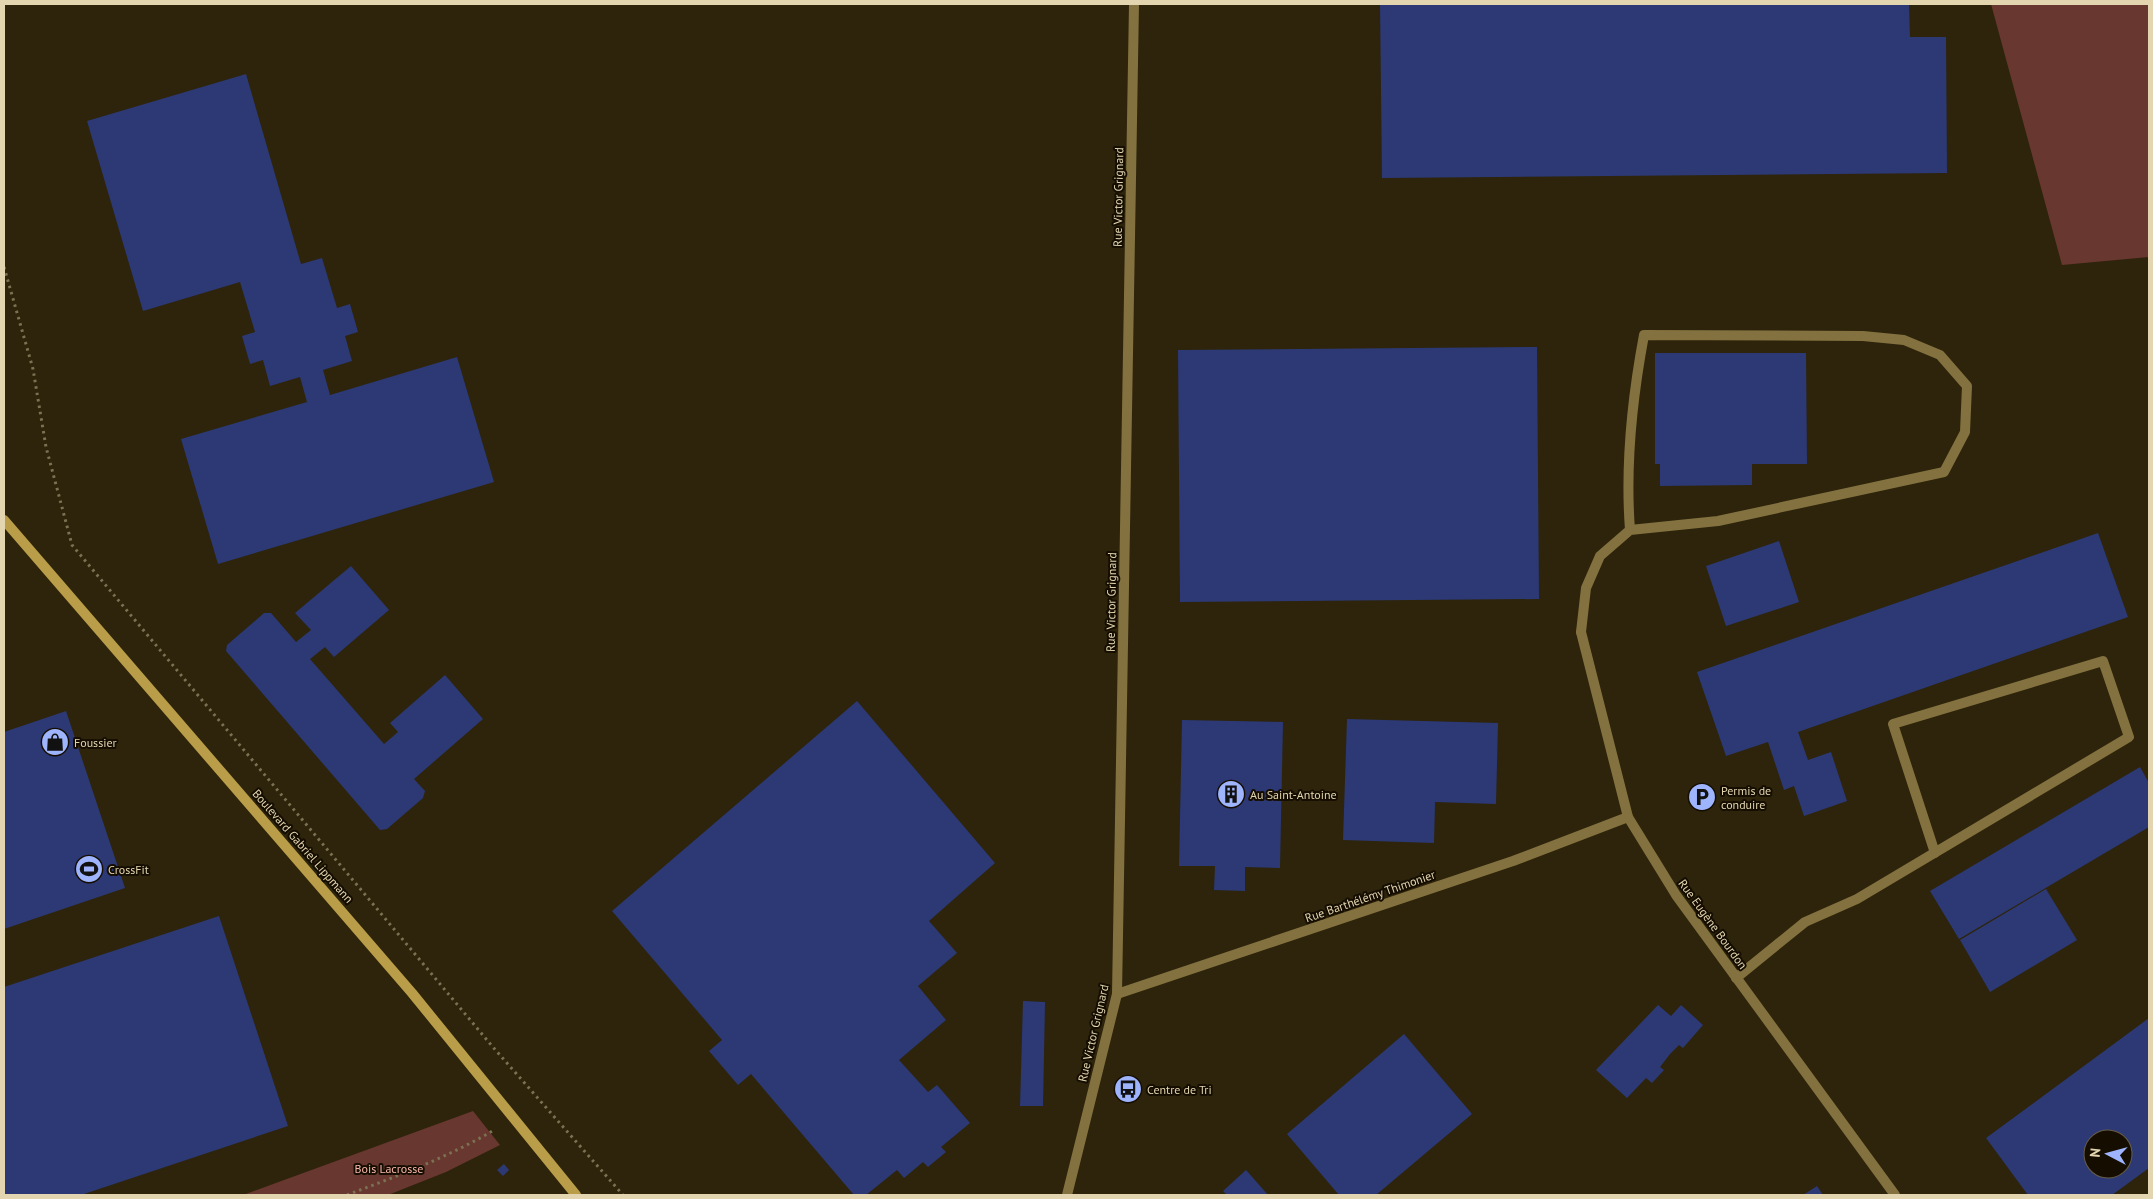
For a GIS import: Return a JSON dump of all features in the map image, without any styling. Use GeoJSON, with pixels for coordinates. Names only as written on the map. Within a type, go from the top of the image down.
{"type":"FeatureCollection","features":[{"type":"Feature","properties":{"kind":"street","name":"Rue Victor Grignard"},"geometry":{"type":"LineString","coordinates":[[1067,1195],[1117,994],[1134,4]]}},
{"type":"Feature","properties":{"kind":"street"},"geometry":{"type":"LineString","coordinates":[[1644,335],[1863,336],[1904,340],[1940,355],[1967,386],[1965,432],[1944,472],[1718,521],[1630,530],[1627,491],[1634,391],[1644,335]]}},
{"type":"Feature","properties":{"kind":"street","name":"Boulevard Gabriel Lippmann"},"geometry":{"type":"LineString","coordinates":[[4,520],[412,993],[576,1195]]}},
{"type":"Feature","properties":{"kind":"street","name":"Rue Eugène Bourdon"},"geometry":{"type":"LineString","coordinates":[[1630,530],[1600,556],[1586,588],[1581,632],[1628,817],[1676,895],[1895,1195]]}},
{"type":"Feature","properties":{"kind":"street"},"geometry":{"type":"LineString","coordinates":[[1736,978],[1806,922],[1857,899],[1935,853],[2129,737],[2103,661],[1893,724],[1935,853]]}},
{"type":"Feature","properties":{"kind":"street","name":"Rue Barthélémy Thimonier"},"geometry":{"type":"LineString","coordinates":[[1117,994],[1513,861],[1628,817]]}},
{"type":"Feature","properties":{"kind":"path"},"geometry":{"type":"LineString","coordinates":[[4,267],[33,369],[46,447],[72,545],[492,1046],[623,1195]]}},
{"type":"Feature","properties":{"kind":"path"},"geometry":{"type":"LineString","coordinates":[[347,1195],[393,1178],[473,1143],[514,1118]]}},
{"type":"Feature","properties":{"kind":"green space"},"geometry":{"type":"Polygon","coordinates":[[[1991,4],[2149,4],[2149,257],[2062,265],[1991,4]]]}},
{"type":"Feature","properties":{"kind":"green space","name":"Bois Lacrosse"},"geometry":{"type":"Polygon","coordinates":[[[473,1111],[500,1145],[446,1172],[388,1195],[243,1195],[473,1111]]]}},
{"type":"Feature","properties":{"kind":"building"},"geometry":{"type":"Polygon","coordinates":[[[1380,4],[1909,4],[1910,37],[1946,37],[1947,173],[1382,178],[1380,4]]]}},
{"type":"Feature","properties":{"kind":"building"},"geometry":{"type":"Polygon","coordinates":[[[246,74],[301,264],[322,258],[337,308],[350,304],[358,332],[345,336],[352,361],[323,370],[330,395],[457,357],[494,482],[218,564],[181,439],[307,402],[300,377],[270,386],[263,360],[250,364],[242,336],[255,332],[240,282],[143,311],[87,121],[246,74]]]}},
{"type":"Feature","properties":{"kind":"building"},"geometry":{"type":"Polygon","coordinates":[[[1537,347],[1539,599],[1180,602],[1178,350],[1537,347]]]}},
{"type":"Feature","properties":{"kind":"building"},"geometry":{"type":"Polygon","coordinates":[[[1655,353],[1806,353],[1807,464],[1752,464],[1752,485],[1660,486],[1660,464],[1655,464],[1655,353]]]}},
{"type":"Feature","properties":{"kind":"building"},"geometry":{"type":"Polygon","coordinates":[[[2098,533],[2128,617],[1798,732],[1808,760],[1831,752],[1847,801],[1804,816],[1794,786],[1784,790],[1768,742],[1726,756],[1697,672],[2098,533]]]}},
{"type":"Feature","properties":{"kind":"building"},"geometry":{"type":"Polygon","coordinates":[[[1779,541],[1799,602],[1726,626],[1706,566],[1779,541]]]}},
{"type":"Feature","properties":{"kind":"building"},"geometry":{"type":"Polygon","coordinates":[[[351,566],[389,610],[334,657],[325,647],[310,659],[384,744],[398,732],[390,723],[445,675],[483,719],[414,779],[425,791],[423,798],[387,829],[380,830],[226,651],[227,645],[264,613],[271,613],[296,642],[311,630],[295,613],[351,566]]]}},
{"type":"Feature","properties":{"kind":"building"},"geometry":{"type":"Polygon","coordinates":[[[857,701],[995,863],[929,921],[957,953],[918,986],[946,1020],[899,1060],[928,1092],[937,1085],[970,1123],[941,1147],[946,1152],[928,1167],[923,1162],[904,1178],[897,1170],[866,1195],[854,1195],[751,1074],[738,1085],[709,1051],[722,1040],[612,911],[857,701]]]}},
{"type":"Feature","properties":{"kind":"building"},"geometry":{"type":"Polygon","coordinates":[[[66,711],[125,888],[4,929],[4,732],[66,711]]]}},
{"type":"Feature","properties":{"kind":"building"},"geometry":{"type":"Polygon","coordinates":[[[1347,719],[1498,723],[1496,804],[1435,802],[1434,843],[1343,840],[1347,719]]]}},
{"type":"Feature","properties":{"kind":"building","name":"Au Saint-Antoine"},"geometry":{"type":"Polygon","coordinates":[[[1182,720],[1283,722],[1280,868],[1245,867],[1245,891],[1214,890],[1215,866],[1179,866],[1182,720]]]}},
{"type":"Feature","properties":{"kind":"building"},"geometry":{"type":"Polygon","coordinates":[[[2140,767],[2149,783],[2149,827],[1959,939],[1930,891],[2140,767]]]}},
{"type":"Feature","properties":{"kind":"building"},"geometry":{"type":"Polygon","coordinates":[[[2046,889],[2077,940],[1990,992],[1960,940],[2046,889]]]}},
{"type":"Feature","properties":{"kind":"building"},"geometry":{"type":"Polygon","coordinates":[[[219,916],[288,1126],[81,1195],[4,1195],[4,987],[219,916]]]}},
{"type":"Feature","properties":{"kind":"building"},"geometry":{"type":"Polygon","coordinates":[[[1023,1001],[1045,1002],[1043,1106],[1020,1106],[1023,1001]]]}},
{"type":"Feature","properties":{"kind":"building"},"geometry":{"type":"Polygon","coordinates":[[[1658,1005],[1671,1016],[1681,1005],[1703,1025],[1683,1048],[1679,1045],[1670,1054],[1660,1067],[1664,1070],[1652,1083],[1646,1078],[1627,1098],[1596,1070],[1658,1005]]]}},
{"type":"Feature","properties":{"kind":"building"},"geometry":{"type":"Polygon","coordinates":[[[2149,1018],[2149,1168],[2112,1195],[2028,1195],[1986,1138],[2149,1018]]]}},
{"type":"Feature","properties":{"kind":"building"},"geometry":{"type":"Polygon","coordinates":[[[1404,1034],[1472,1114],[1376,1195],[1339,1195],[1287,1134],[1404,1034]]]}},
{"type":"Feature","properties":{"kind":"building"},"geometry":{"type":"Polygon","coordinates":[[[504,1164],[509,1170],[503,1176],[497,1170],[504,1164]]]}},
{"type":"Feature","properties":{"kind":"building"},"geometry":{"type":"Polygon","coordinates":[[[1246,1170],[1268,1195],[1227,1195],[1223,1191],[1246,1170]]]}},
{"type":"Feature","properties":{"kind":"building"},"geometry":{"type":"Polygon","coordinates":[[[1817,1186],[1823,1195],[1803,1195],[1817,1186]]]}},
{"type":"Feature","properties":{"kind":"place","name":"Foussier"},"geometry":{"type":"Point","coordinates":[55,742]}},
{"type":"Feature","properties":{"kind":"place","name":"Au Saint-Antoine"},"geometry":{"type":"Point","coordinates":[1231,794]}},
{"type":"Feature","properties":{"kind":"place","name":"Permis de conduire"},"geometry":{"type":"Point","coordinates":[1702,797]}},
{"type":"Feature","properties":{"kind":"place","name":"CrossFit"},"geometry":{"type":"Point","coordinates":[89,869]}},
{"type":"Feature","properties":{"kind":"place","name":"Centre de Tri"},"geometry":{"type":"Point","coordinates":[1128,1089]}}]}
